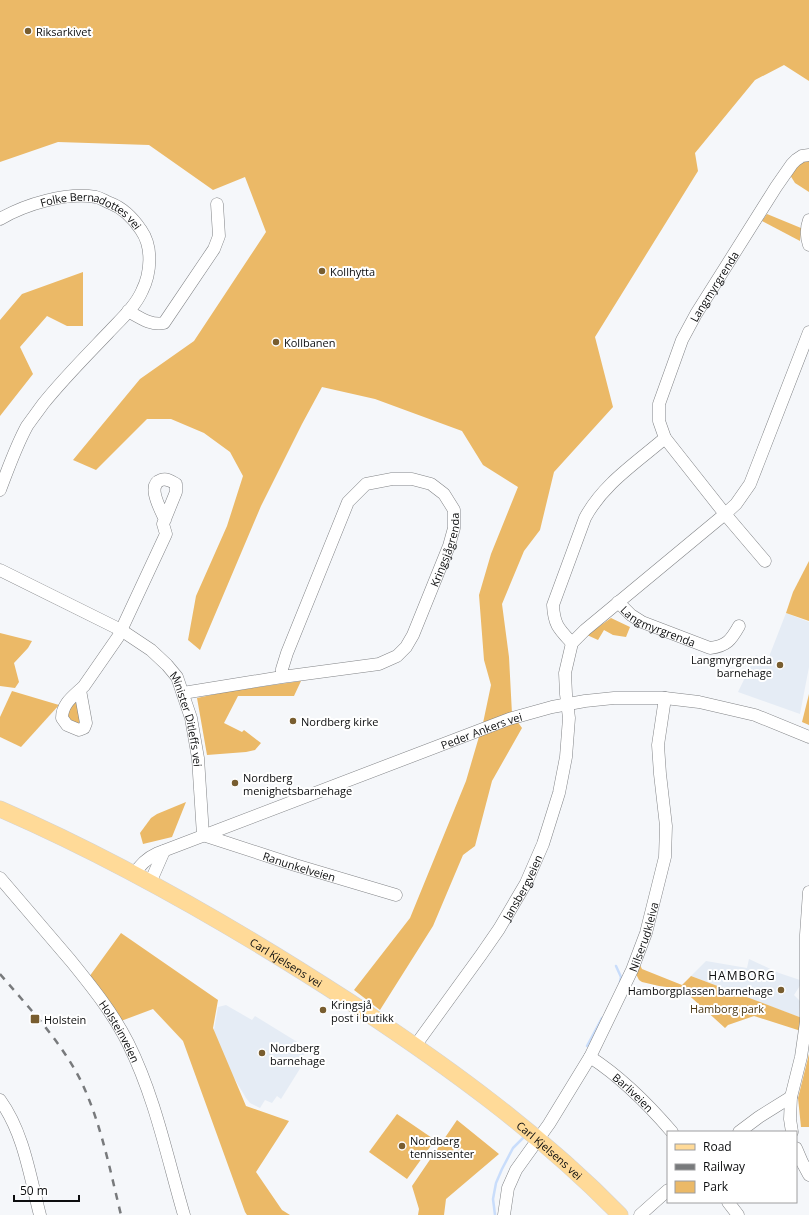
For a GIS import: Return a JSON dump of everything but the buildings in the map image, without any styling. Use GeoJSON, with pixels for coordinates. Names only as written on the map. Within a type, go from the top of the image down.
{"type":"FeatureCollection","features":[{"type":"Feature","properties":{"kind":"main road","name":"Carl Kjelsens vei"},"geometry":{"type":"LineString","coordinates":[[0,809],[43,828],[134,874],[281,958],[415,1046],[483,1096],[538,1139],[578,1174],[620,1215]]}},
{"type":"Feature","properties":{"kind":"street","name":"Langmyrgrenda"},"geometry":{"type":"LineString","coordinates":[[765,561],[725,514],[665,438],[659,421],[659,404],[682,340],[696,314],[776,187],[796,160],[802,156],[809,155]]}},
{"type":"Feature","properties":{"kind":"street","name":"Folke Bernadottes vei"},"geometry":{"type":"LineString","coordinates":[[0,219],[40,202],[79,196],[97,198],[115,204],[128,214],[144,233],[148,247],[149,263],[148,275],[143,290],[135,304],[71,372],[27,426],[0,490]]}},
{"type":"Feature","properties":{"kind":"street"},"geometry":{"type":"LineString","coordinates":[[128,311],[150,323],[164,323],[214,249],[219,236],[217,204]]}},
{"type":"Feature","properties":{"kind":"street"},"geometry":{"type":"LineString","coordinates":[[809,220],[807,225],[807,237],[809,245]]}},
{"type":"Feature","properties":{"kind":"street","name":"Langmyrgrenda"},"geometry":{"type":"LineString","coordinates":[[572,643],[618,602],[736,504],[750,484],[809,332]]}},
{"type":"Feature","properties":{"kind":"street"},"geometry":{"type":"LineString","coordinates":[[568,704],[565,673],[572,643],[557,627],[553,605],[585,518],[591,506],[601,493],[665,438]]}},
{"type":"Feature","properties":{"kind":"street","name":"Kringsjågrenda"},"geometry":{"type":"LineString","coordinates":[[183,692],[379,664],[397,656],[406,647],[413,635],[449,546],[454,528],[454,510],[444,494],[431,484],[412,479],[392,479],[366,484],[348,502],[288,652],[282,669],[282,677]]}},
{"type":"Feature","properties":{"kind":"street"},"geometry":{"type":"LineString","coordinates":[[80,690],[118,638],[120,630],[166,534],[163,524],[165,520]]}},
{"type":"Feature","properties":{"kind":"street","name":"Minister Ditleffs vei"},"geometry":{"type":"LineString","coordinates":[[0,570],[120,630],[151,650],[167,664],[177,677],[191,718],[198,758],[203,835]]}},
{"type":"Feature","properties":{"kind":"street","name":"Langmyrgrenda"},"geometry":{"type":"LineString","coordinates":[[618,602],[631,615],[642,622],[710,648],[718,647],[730,641],[739,626]]}},
{"type":"Feature","properties":{"kind":"street","name":"Peder Ankers vei"},"geometry":{"type":"LineString","coordinates":[[134,874],[139,866],[152,855],[509,718],[552,707],[614,698],[665,698],[699,702],[755,715],[809,737]]}},
{"type":"Feature","properties":{"kind":"street","name":"Nilserudkleiva"},"geometry":{"type":"LineString","coordinates":[[504,1215],[505,1201],[511,1179],[521,1162],[549,1124],[590,1057],[632,970],[646,933],[665,857],[666,826],[658,745],[665,698]]}},
{"type":"Feature","properties":{"kind":"street","name":"Jansbergveien"},"geometry":{"type":"LineString","coordinates":[[415,1046],[481,956],[526,883],[543,844],[563,773],[568,737],[568,704]]}},
{"type":"Feature","properties":{"kind":"street","name":"Ranunkelveien"},"geometry":{"type":"LineString","coordinates":[[203,835],[295,865],[396,895]]}},
{"type":"Feature","properties":{"kind":"street"},"geometry":{"type":"LineString","coordinates":[[150,883],[164,851]]}},
{"type":"Feature","properties":{"kind":"street","name":"Holsteinveien"},"geometry":{"type":"LineString","coordinates":[[0,878],[94,989],[112,1015],[127,1042],[142,1075],[159,1125],[182,1215]]}},
{"type":"Feature","properties":{"kind":"street"},"geometry":{"type":"LineString","coordinates":[[792,1131],[790,1118],[791,1097],[801,1057],[806,1022],[806,936],[809,892]]}},
{"type":"Feature","properties":{"kind":"street","name":"Barliveien"},"geometry":{"type":"LineString","coordinates":[[590,1057],[604,1066],[652,1108],[671,1131]]}},
{"type":"Feature","properties":{"kind":"street"},"geometry":{"type":"LineString","coordinates":[[740,1131],[759,1117],[791,1097]]}},
{"type":"Feature","properties":{"kind":"street"},"geometry":{"type":"LineString","coordinates":[[0,1100],[20,1138],[40,1215]]}},
{"type":"Feature","properties":{"kind":"street"},"geometry":{"type":"LineString","coordinates":[[797,1150],[809,1175]]}},
{"type":"Feature","properties":{"kind":"street"},"geometry":{"type":"LineString","coordinates":[[640,1215],[667,1191]]}},
{"type":"Feature","properties":{"kind":"street"},"geometry":{"type":"LineString","coordinates":[[729,1203],[738,1215]]}},
{"type":"Feature","properties":{"kind":"shaded area","name":"Langmyrgrenda barnehage"},"geometry":{"type":"Polygon","coordinates":[[[786,613],[809,622],[809,667],[800,714],[738,692],[756,655],[767,662],[786,613]]]}},
{"type":"Feature","properties":{"kind":"shaded area"},"geometry":{"type":"Polygon","coordinates":[[[749,959],[779,973],[803,981],[794,995],[800,1001],[799,1017],[691,976],[706,961],[747,968],[749,959]]]}},
{"type":"Feature","properties":{"kind":"shaded area","name":"Nordberg barnehage"},"geometry":{"type":"Polygon","coordinates":[[[226,1005],[252,1020],[255,1016],[307,1048],[303,1057],[306,1059],[281,1099],[277,1096],[272,1103],[265,1100],[260,1108],[250,1103],[212,1041],[218,1007],[226,1005]]]}},
{"type":"Feature","properties":{"kind":"green space"},"geometry":{"type":"Polygon","coordinates":[[[0,0],[809,0],[809,81],[784,65],[755,80],[695,153],[698,171],[595,337],[613,407],[554,472],[540,530],[524,551],[502,604],[509,657],[512,714],[522,728],[492,781],[475,846],[463,855],[433,926],[380,1010],[354,990],[410,918],[466,781],[483,723],[491,685],[484,660],[479,595],[491,554],[518,487],[483,465],[462,431],[375,399],[322,387],[261,506],[200,650],[188,640],[196,596],[227,526],[243,476],[230,452],[204,433],[171,419],[147,419],[96,470],[73,460],[140,379],[194,341],[266,232],[245,177],[213,190],[149,145],[58,142],[0,162],[0,0]]]}},
{"type":"Feature","properties":{"kind":"green space"},"geometry":{"type":"Polygon","coordinates":[[[809,161],[809,192],[795,183],[790,175],[802,162],[809,161]]]}},
{"type":"Feature","properties":{"kind":"green space"},"geometry":{"type":"Polygon","coordinates":[[[767,214],[801,228],[800,241],[762,221],[767,214]]]}},
{"type":"Feature","properties":{"kind":"green space"},"geometry":{"type":"Polygon","coordinates":[[[83,272],[83,326],[67,326],[47,316],[20,347],[33,374],[0,416],[0,320],[22,294],[83,272]]]}},
{"type":"Feature","properties":{"kind":"green space"},"geometry":{"type":"Polygon","coordinates":[[[809,561],[809,621],[786,613],[793,592],[809,561]]]}},
{"type":"Feature","properties":{"kind":"green space"},"geometry":{"type":"Polygon","coordinates":[[[611,618],[630,627],[626,637],[613,635],[604,630],[598,640],[587,635],[611,618]]]}},
{"type":"Feature","properties":{"kind":"green space"},"geometry":{"type":"Polygon","coordinates":[[[0,633],[32,641],[28,648],[14,663],[19,682],[15,688],[0,686],[0,633]]]}},
{"type":"Feature","properties":{"kind":"green space"},"geometry":{"type":"Polygon","coordinates":[[[301,681],[294,696],[238,696],[224,723],[242,732],[244,730],[261,743],[255,750],[246,752],[207,755],[197,698],[225,692],[301,681]]]}},
{"type":"Feature","properties":{"kind":"green space"},"geometry":{"type":"Polygon","coordinates":[[[12,691],[59,705],[21,747],[0,737],[0,717],[12,691]]]}},
{"type":"Feature","properties":{"kind":"green space"},"geometry":{"type":"Polygon","coordinates":[[[809,694],[809,725],[802,722],[809,694]]]}},
{"type":"Feature","properties":{"kind":"green space"},"geometry":{"type":"Polygon","coordinates":[[[77,698],[81,725],[65,719],[66,707],[77,698]]]}},
{"type":"Feature","properties":{"kind":"green space"},"geometry":{"type":"Polygon","coordinates":[[[186,802],[172,837],[143,844],[140,833],[151,818],[186,802]]]}},
{"type":"Feature","properties":{"kind":"green space"},"geometry":{"type":"Polygon","coordinates":[[[121,933],[218,1000],[213,1028],[246,1106],[289,1121],[256,1172],[282,1210],[290,1215],[247,1215],[183,1041],[153,1009],[121,1021],[89,977],[121,933]]]}},
{"type":"Feature","properties":{"kind":"green space","name":"Hamborg park"},"geometry":{"type":"Polygon","coordinates":[[[640,965],[642,969],[682,985],[691,976],[802,1018],[801,1031],[754,1016],[728,1025],[725,1028],[682,989],[659,986],[639,980],[636,974],[640,965]]]}},
{"type":"Feature","properties":{"kind":"green space"},"geometry":{"type":"Polygon","coordinates":[[[809,1054],[809,1127],[801,1127],[798,1098],[809,1054]]]}},
{"type":"Feature","properties":{"kind":"green space","name":"Nordberg tennissenter"},"geometry":{"type":"Polygon","coordinates":[[[397,1114],[435,1140],[407,1179],[369,1152],[397,1114]]]}},
{"type":"Feature","properties":{"kind":"green space"},"geometry":{"type":"Polygon","coordinates":[[[457,1120],[499,1154],[446,1199],[444,1215],[418,1215],[419,1209],[412,1186],[457,1120]]]}},
{"type":"Feature","properties":{"kind":"waterway"},"geometry":{"type":"LineString","coordinates":[[616,966],[621,977],[620,982]]}},
{"type":"Feature","properties":{"kind":"waterway"},"geometry":{"type":"LineString","coordinates":[[587,1046],[602,1018]]}},
{"type":"Feature","properties":{"kind":"waterway"},"geometry":{"type":"LineString","coordinates":[[495,1215],[493,1199],[496,1183],[513,1148],[523,1138]]}},
{"type":"Feature","properties":{"kind":"railway"},"geometry":{"type":"LineString","coordinates":[[0,974],[54,1038],[73,1066],[81,1081],[100,1130],[121,1215]]}},
{"type":"Feature","properties":{"kind":"place","name":"Riksarkivet"},"geometry":{"type":"Point","coordinates":[28,31]}},
{"type":"Feature","properties":{"kind":"place","name":"Kollhytta"},"geometry":{"type":"Point","coordinates":[322,271]}},
{"type":"Feature","properties":{"kind":"place","name":"Kollbanen"},"geometry":{"type":"Point","coordinates":[276,342]}},
{"type":"Feature","properties":{"kind":"place","name":"Langmyrgrenda barnehage"},"geometry":{"type":"Point","coordinates":[780,665]}},
{"type":"Feature","properties":{"kind":"place","name":"Nordberg kirke"},"geometry":{"type":"Point","coordinates":[293,721]}},
{"type":"Feature","properties":{"kind":"place","name":"Nordberg menighetsbarnehage"},"geometry":{"type":"Point","coordinates":[235,783]}},
{"type":"Feature","properties":{"kind":"place","name":"Hamborgplassen barnehage"},"geometry":{"type":"Point","coordinates":[781,990]}},
{"type":"Feature","properties":{"kind":"place","name":"Kringsjå post i butikk"},"geometry":{"type":"Point","coordinates":[323,1010]}},
{"type":"Feature","properties":{"kind":"place","name":"Holstein"},"geometry":{"type":"Point","coordinates":[35,1019]}},
{"type":"Feature","properties":{"kind":"place","name":"Nordberg barnehage"},"geometry":{"type":"Point","coordinates":[262,1053]}},
{"type":"Feature","properties":{"kind":"place","name":"Nordberg tennissenter"},"geometry":{"type":"Point","coordinates":[402,1146]}},
{"type":"Feature","properties":{"kind":"district","name":"HAMBORG"},"geometry":{"type":"Point","coordinates":[742,975]}}]}
